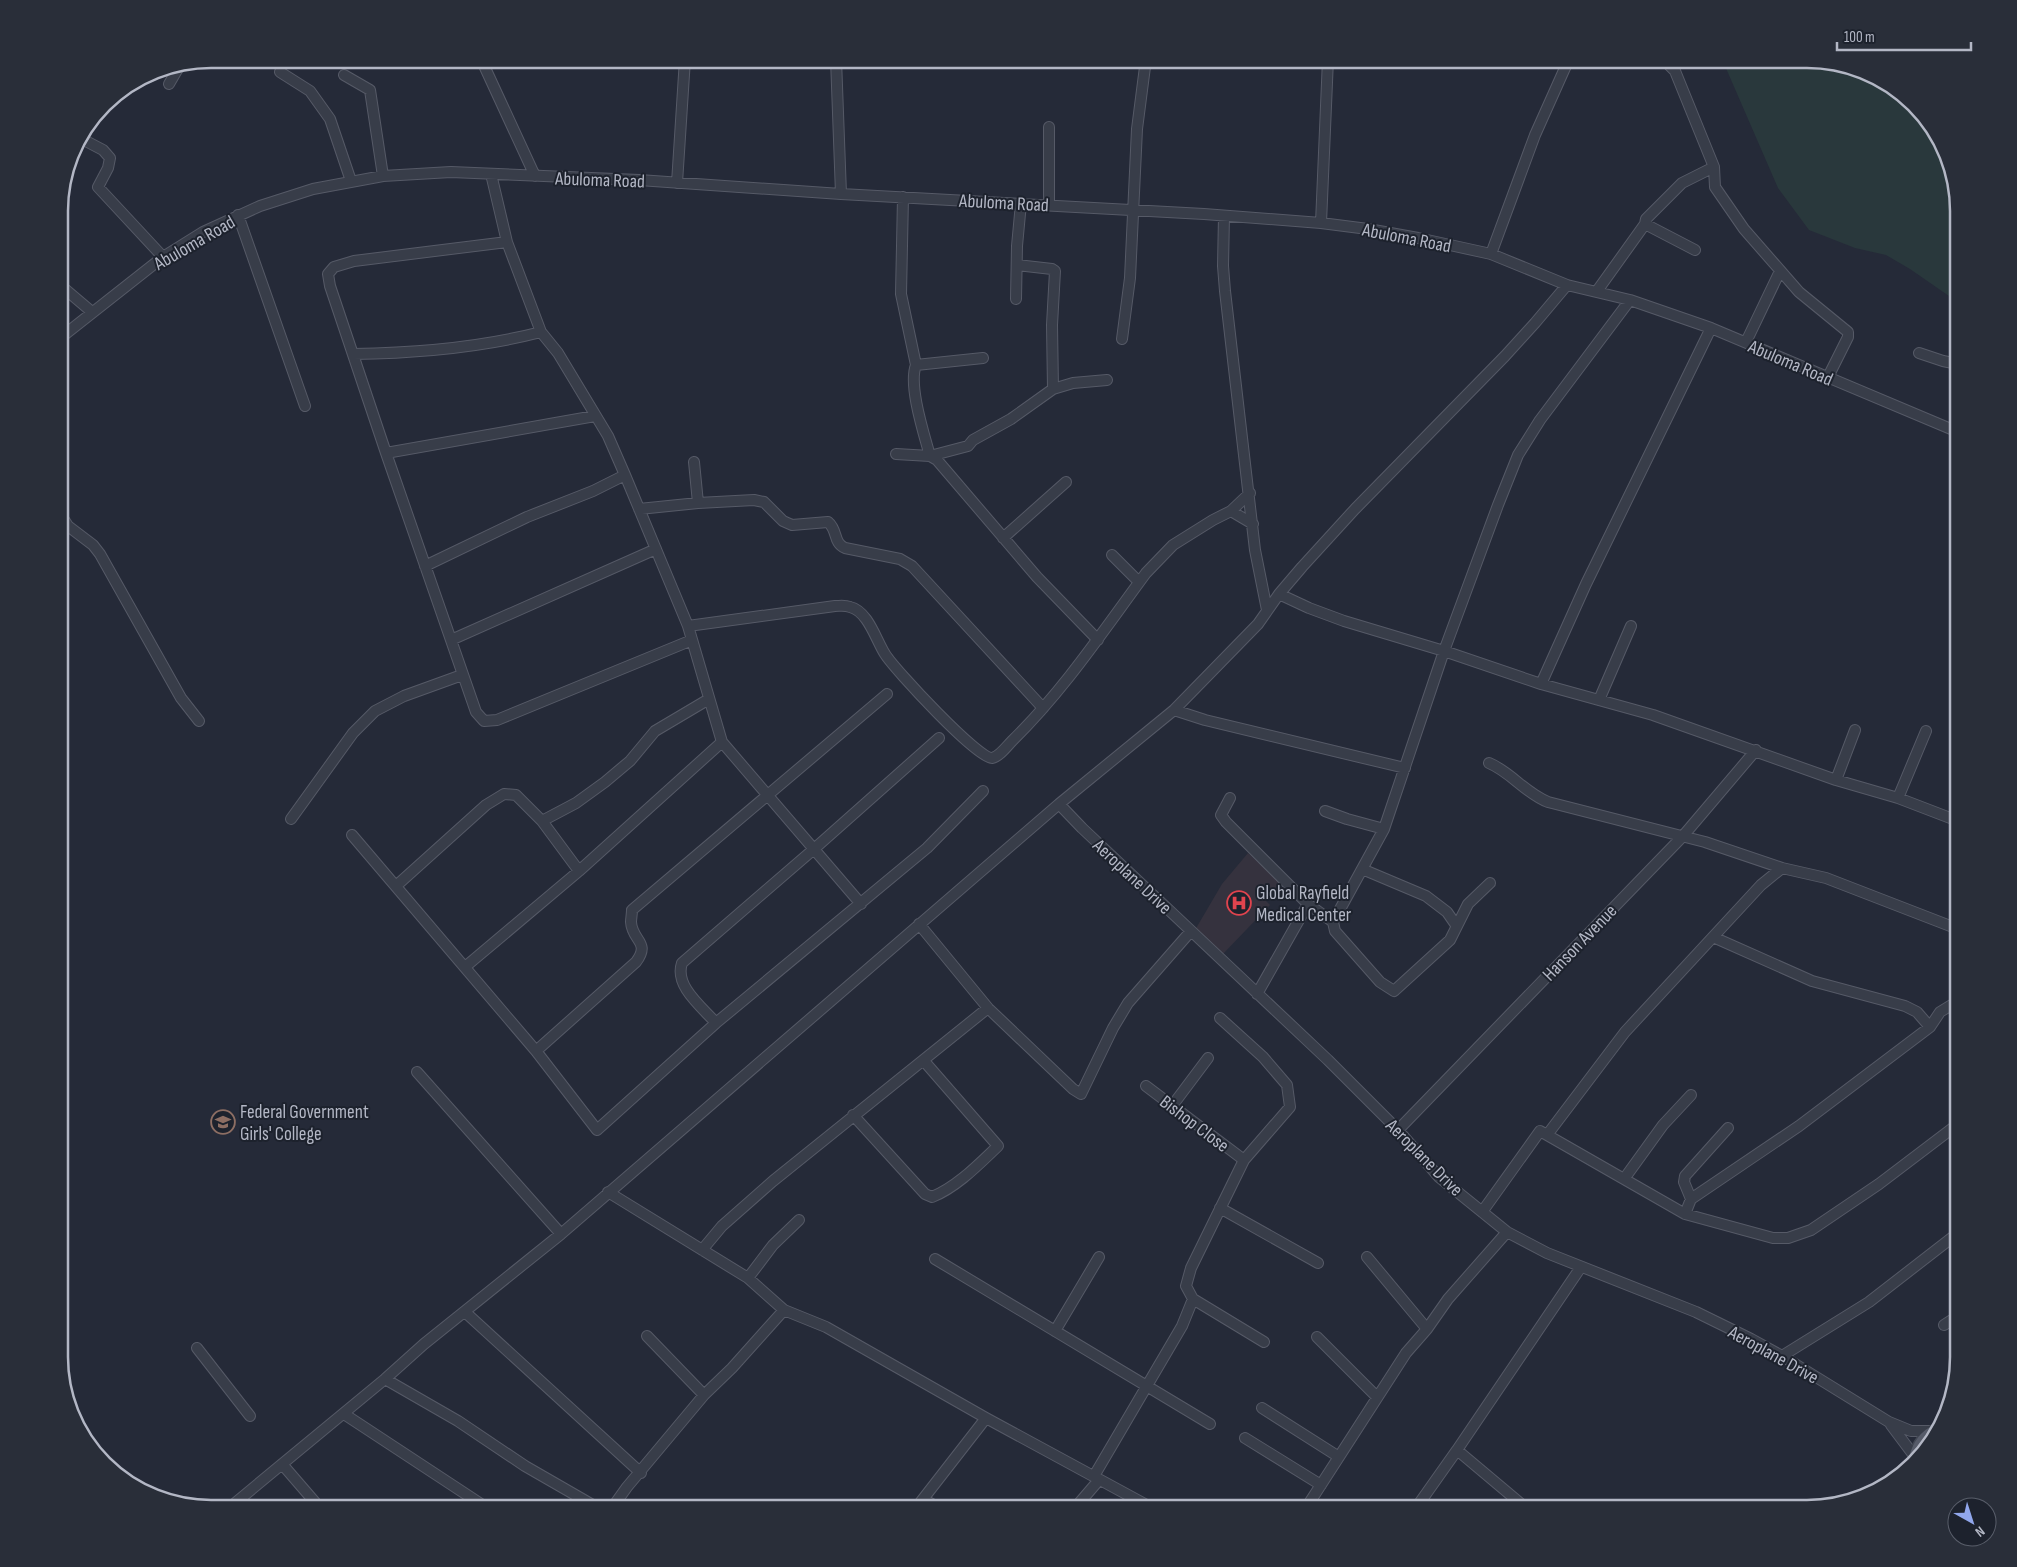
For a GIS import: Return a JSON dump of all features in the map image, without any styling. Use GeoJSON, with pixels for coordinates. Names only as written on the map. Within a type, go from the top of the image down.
{"type":"FeatureCollection","features":[{"type":"Feature","properties":{"kind":"street"},"geometry":{"type":"LineString","coordinates":[[486,67],[535,176]]}},
{"type":"Feature","properties":{"kind":"street"},"geometry":{"type":"LineString","coordinates":[[677,182],[685,67]]}},
{"type":"Feature","properties":{"kind":"street"},"geometry":{"type":"LineString","coordinates":[[836,67],[841,194]]}},
{"type":"Feature","properties":{"kind":"street"},"geometry":{"type":"LineString","coordinates":[[1122,339],[1130,278],[1137,129],[1145,67]]}},
{"type":"Feature","properties":{"kind":"street"},"geometry":{"type":"LineString","coordinates":[[1321,223],[1328,67]]}},
{"type":"Feature","properties":{"kind":"street"},"geometry":{"type":"LineString","coordinates":[[1491,254],[1535,135],[1565,67]]}},
{"type":"Feature","properties":{"kind":"street"},"geometry":{"type":"LineString","coordinates":[[1670,67],[1674,71],[1714,167],[1715,187],[1744,229],[1799,292],[1848,332],[1848,338],[1828,377]]}},
{"type":"Feature","properties":{"kind":"street"},"geometry":{"type":"LineString","coordinates":[[169,84],[176,72]]}},
{"type":"Feature","properties":{"kind":"street"},"geometry":{"type":"LineString","coordinates":[[280,72],[310,90],[330,119],[351,181]]}},
{"type":"Feature","properties":{"kind":"street"},"geometry":{"type":"LineString","coordinates":[[344,75],[370,90],[383,176]]}},
{"type":"Feature","properties":{"kind":"street"},"geometry":{"type":"LineString","coordinates":[[1049,127],[1049,204]]}},
{"type":"Feature","properties":{"kind":"street"},"geometry":{"type":"LineString","coordinates":[[86,141],[103,150],[110,158],[108,168],[98,187],[163,257]]}},
{"type":"Feature","properties":{"kind":"street"},"geometry":{"type":"LineString","coordinates":[[1597,291],[1645,224],[1646,219],[1682,183],[1714,167]]}},
{"type":"Feature","properties":{"kind":"street","name":"Abuloma Road"},"geometry":{"type":"LineString","coordinates":[[68,331],[163,257],[203,232],[238,215],[283,197],[351,181],[383,176],[450,172],[677,182],[841,194],[1049,204],[1321,223],[1368,229],[1491,254],[1566,285],[1630,300],[1746,342],[1950,429]]}},
{"type":"Feature","properties":{"kind":"street"},"geometry":{"type":"LineString","coordinates":[[491,174],[507,242],[541,332],[558,353],[608,436],[688,626],[722,742],[862,904]]}},
{"type":"Feature","properties":{"kind":"street"},"geometry":{"type":"LineString","coordinates":[[903,197],[901,294],[916,365],[914,371],[918,409],[930,456],[937,460],[1037,577],[1098,640]]}},
{"type":"Feature","properties":{"kind":"street"},"geometry":{"type":"LineString","coordinates":[[1016,299],[1022,203]]}},
{"type":"Feature","properties":{"kind":"street"},"geometry":{"type":"LineString","coordinates":[[238,215],[305,406]]}},
{"type":"Feature","properties":{"kind":"street"},"geometry":{"type":"LineString","coordinates":[[1224,216],[1223,266],[1225,291],[1258,566],[1267,610]]}},
{"type":"Feature","properties":{"kind":"street"},"geometry":{"type":"LineString","coordinates":[[1645,224],[1695,250]]}},
{"type":"Feature","properties":{"kind":"street"},"geometry":{"type":"LineString","coordinates":[[507,242],[354,261],[334,267],[328,274],[330,286],[386,454],[476,712],[484,721],[497,720],[692,640]]}},
{"type":"Feature","properties":{"kind":"street"},"geometry":{"type":"LineString","coordinates":[[1017,265],[1052,269],[1055,271],[1052,325],[1053,389]]}},
{"type":"Feature","properties":{"kind":"street"},"geometry":{"type":"LineString","coordinates":[[1746,342],[1780,271]]}},
{"type":"Feature","properties":{"kind":"street"},"geometry":{"type":"LineString","coordinates":[[239,1500],[344,1414],[424,1344],[561,1234],[1059,804],[1174,710],[1251,631],[1279,594],[1355,509],[1511,350],[1566,285]]}},
{"type":"Feature","properties":{"kind":"street"},"geometry":{"type":"LineString","coordinates":[[68,292],[92,312]]}},
{"type":"Feature","properties":{"kind":"street"},"geometry":{"type":"LineString","coordinates":[[1490,884],[1468,904],[1450,940],[1394,990],[1380,982],[1335,931],[1333,922],[1384,829],[1444,651],[1518,455],[1540,420],[1630,300]]}},
{"type":"Feature","properties":{"kind":"street"},"geometry":{"type":"LineString","coordinates":[[1541,684],[1586,584],[1711,328]]}},
{"type":"Feature","properties":{"kind":"street"},"geometry":{"type":"LineString","coordinates":[[353,354],[453,349],[516,339],[541,332]]}},
{"type":"Feature","properties":{"kind":"street"},"geometry":{"type":"LineString","coordinates":[[1919,353],[1950,362]]}},
{"type":"Feature","properties":{"kind":"street"},"geometry":{"type":"LineString","coordinates":[[916,365],[982,358]]}},
{"type":"Feature","properties":{"kind":"street"},"geometry":{"type":"LineString","coordinates":[[896,454],[930,456],[968,446],[973,440],[1011,419],[1053,389],[1073,383],[1107,380]]}},
{"type":"Feature","properties":{"kind":"street"},"geometry":{"type":"LineString","coordinates":[[386,454],[595,416]]}},
{"type":"Feature","properties":{"kind":"street"},"geometry":{"type":"LineString","coordinates":[[694,462],[698,503]]}},
{"type":"Feature","properties":{"kind":"street"},"geometry":{"type":"LineString","coordinates":[[425,566],[527,517],[593,491],[625,475]]}},
{"type":"Feature","properties":{"kind":"street"},"geometry":{"type":"LineString","coordinates":[[1003,538],[1066,482]]}},
{"type":"Feature","properties":{"kind":"street"},"geometry":{"type":"LineString","coordinates":[[688,626],[835,606],[851,607],[861,612],[886,656],[904,678],[970,744],[985,757],[991,759],[1010,743],[1063,686],[1158,559],[1173,545],[1231,511],[1250,493]]}},
{"type":"Feature","properties":{"kind":"street"},"geometry":{"type":"LineString","coordinates":[[639,509],[754,500],[764,502],[783,521],[792,525],[828,522],[835,531],[836,540],[840,546],[900,559],[912,566],[1043,708]]}},
{"type":"Feature","properties":{"kind":"street"},"geometry":{"type":"LineString","coordinates":[[1231,511],[1253,524]]}},
{"type":"Feature","properties":{"kind":"street"},"geometry":{"type":"LineString","coordinates":[[68,526],[93,545],[100,554],[181,698],[199,721]]}},
{"type":"Feature","properties":{"kind":"street"},"geometry":{"type":"LineString","coordinates":[[451,640],[656,549]]}},
{"type":"Feature","properties":{"kind":"street"},"geometry":{"type":"LineString","coordinates":[[1112,555],[1139,582]]}},
{"type":"Feature","properties":{"kind":"street"},"geometry":{"type":"LineString","coordinates":[[1279,594],[1344,621],[1444,651],[1541,684],[1653,714],[1836,780],[1898,798],[1950,818]]}},
{"type":"Feature","properties":{"kind":"street"},"geometry":{"type":"LineString","coordinates":[[1599,700],[1631,626]]}},
{"type":"Feature","properties":{"kind":"street"},"geometry":{"type":"LineString","coordinates":[[291,819],[353,732],[375,711],[404,696],[462,675]]}},
{"type":"Feature","properties":{"kind":"street"},"geometry":{"type":"LineString","coordinates":[[536,1051],[643,954],[642,945],[635,935],[631,923],[632,910],[887,694]]}},
{"type":"Feature","properties":{"kind":"street"},"geometry":{"type":"LineString","coordinates":[[542,821],[576,803],[605,782],[630,760],[655,732],[710,699]]}},
{"type":"Feature","properties":{"kind":"street"},"geometry":{"type":"LineString","coordinates":[[1174,710],[1196,718],[1405,768]]}},
{"type":"Feature","properties":{"kind":"street"},"geometry":{"type":"LineString","coordinates":[[1836,780],[1855,730]]}},
{"type":"Feature","properties":{"kind":"street"},"geometry":{"type":"LineString","coordinates":[[1898,798],[1926,731]]}},
{"type":"Feature","properties":{"kind":"street"},"geometry":{"type":"LineString","coordinates":[[716,1023],[684,985],[679,972],[682,963],[814,850],[939,738]]}},
{"type":"Feature","properties":{"kind":"street"},"geometry":{"type":"LineString","coordinates":[[465,967],[579,871],[722,742]]}},
{"type":"Feature","properties":{"kind":"street","name":"Hanson Avenue"},"geometry":{"type":"LineString","coordinates":[[1398,1130],[1683,836],[1756,750]]}},
{"type":"Feature","properties":{"kind":"street"},"geometry":{"type":"LineString","coordinates":[[1489,763],[1500,768],[1537,798],[1548,802],[1683,836],[1782,868],[1826,878],[1950,926]]}},
{"type":"Feature","properties":{"kind":"street"},"geometry":{"type":"LineString","coordinates":[[352,835],[536,1051],[597,1130],[716,1023],[862,904],[927,848],[984,791]]}},
{"type":"Feature","properties":{"kind":"street"},"geometry":{"type":"LineString","coordinates":[[396,886],[486,805],[504,794],[516,795],[542,821],[579,871]]}},
{"type":"Feature","properties":{"kind":"street"},"geometry":{"type":"LineString","coordinates":[[1230,798],[1223,808],[1221,816],[1270,868],[1308,904],[1333,922]]}},
{"type":"Feature","properties":{"kind":"street","name":"Aeroplane Drive"},"geometry":{"type":"LineString","coordinates":[[1059,804],[1082,828],[1328,1060],[1398,1130],[1439,1177],[1507,1232],[1581,1267],[1696,1312],[1782,1356],[1889,1422]]}},
{"type":"Feature","properties":{"kind":"street"},"geometry":{"type":"LineString","coordinates":[[1325,811],[1384,829]]}},
{"type":"Feature","properties":{"kind":"street"},"geometry":{"type":"LineString","coordinates":[[1547,1135],[1625,1032],[1761,885],[1782,868]]}},
{"type":"Feature","properties":{"kind":"street"},"geometry":{"type":"LineString","coordinates":[[1362,869],[1426,896],[1447,912],[1456,926]]}},
{"type":"Feature","properties":{"kind":"street"},"geometry":{"type":"LineString","coordinates":[[1257,994],[1308,904]]}},
{"type":"Feature","properties":{"kind":"street"},"geometry":{"type":"LineString","coordinates":[[919,924],[988,1008],[1073,1089],[1082,1094],[1113,1028],[1128,1003],[1191,930]]}},
{"type":"Feature","properties":{"kind":"street"},"geometry":{"type":"LineString","coordinates":[[1713,937],[1812,981],[1905,1006],[1917,1012],[1930,1027]]}},
{"type":"Feature","properties":{"kind":"street"},"geometry":{"type":"LineString","coordinates":[[1685,1214],[1691,1199],[1799,1126],[1930,1027],[1940,1012],[1950,1006]]}},
{"type":"Feature","properties":{"kind":"street"},"geometry":{"type":"LineString","coordinates":[[702,1250],[722,1226],[748,1202],[853,1115],[924,1061],[988,1008]]}},
{"type":"Feature","properties":{"kind":"street"},"geometry":{"type":"LineString","coordinates":[[1220,1018],[1263,1057],[1287,1085],[1290,1095],[1290,1107],[1244,1160],[1191,1268],[1186,1286],[1193,1299],[1264,1342]]}},
{"type":"Feature","properties":{"kind":"street"},"geometry":{"type":"LineString","coordinates":[[1172,1106],[1208,1058]]}},
{"type":"Feature","properties":{"kind":"street"},"geometry":{"type":"LineString","coordinates":[[853,1115],[925,1194],[932,1197],[937,1195],[963,1177],[998,1146],[924,1061]]}},
{"type":"Feature","properties":{"kind":"street"},"geometry":{"type":"LineString","coordinates":[[417,1072],[561,1234]]}},
{"type":"Feature","properties":{"kind":"street","name":"Bishop Close"},"geometry":{"type":"LineString","coordinates":[[1146,1086],[1244,1160]]}},
{"type":"Feature","properties":{"kind":"street"},"geometry":{"type":"LineString","coordinates":[[1624,1179],[1663,1125],[1691,1095]]}},
{"type":"Feature","properties":{"kind":"street"},"geometry":{"type":"LineString","coordinates":[[1691,1199],[1684,1182],[1685,1176],[1728,1128]]}},
{"type":"Feature","properties":{"kind":"street"},"geometry":{"type":"LineString","coordinates":[[1482,1212],[1540,1131],[1685,1214],[1773,1238],[1788,1238],[1811,1230],[1950,1130]]}},
{"type":"Feature","properties":{"kind":"street"},"geometry":{"type":"LineString","coordinates":[[608,1192],[748,1278],[784,1310],[826,1327],[986,1418],[1137,1500]]}},
{"type":"Feature","properties":{"kind":"street"},"geometry":{"type":"LineString","coordinates":[[1220,1208],[1318,1263]]}},
{"type":"Feature","properties":{"kind":"street"},"geometry":{"type":"LineString","coordinates":[[748,1278],[773,1246],[799,1220]]}},
{"type":"Feature","properties":{"kind":"street"},"geometry":{"type":"LineString","coordinates":[[1311,1500],[1406,1353],[1427,1330],[1448,1300],[1507,1232]]}},
{"type":"Feature","properties":{"kind":"street"},"geometry":{"type":"LineString","coordinates":[[1782,1356],[1869,1302],[1950,1239]]}},
{"type":"Feature","properties":{"kind":"street"},"geometry":{"type":"LineString","coordinates":[[1054,1331],[1099,1257]]}},
{"type":"Feature","properties":{"kind":"street"},"geometry":{"type":"LineString","coordinates":[[1367,1257],[1427,1330]]}},
{"type":"Feature","properties":{"kind":"street"},"geometry":{"type":"LineString","coordinates":[[935,1259],[1210,1424]]}},
{"type":"Feature","properties":{"kind":"street"},"geometry":{"type":"LineString","coordinates":[[1422,1500],[1581,1267]]}},
{"type":"Feature","properties":{"kind":"street"},"geometry":{"type":"LineString","coordinates":[[1081,1500],[1096,1478],[1146,1386],[1182,1326],[1193,1299]]}},
{"type":"Feature","properties":{"kind":"street"},"geometry":{"type":"LineString","coordinates":[[618,1500],[704,1395],[732,1368],[784,1310]]}},
{"type":"Feature","properties":{"kind":"street"},"geometry":{"type":"LineString","coordinates":[[465,1312],[640,1473]]}},
{"type":"Feature","properties":{"kind":"street"},"geometry":{"type":"LineString","coordinates":[[1944,1325],[1950,1321]]}},
{"type":"Feature","properties":{"kind":"street"},"geometry":{"type":"LineString","coordinates":[[647,1336],[704,1395]]}},
{"type":"Feature","properties":{"kind":"street"},"geometry":{"type":"LineString","coordinates":[[1317,1337],[1378,1397]]}},
{"type":"Feature","properties":{"kind":"street"},"geometry":{"type":"LineString","coordinates":[[197,1348],[250,1416]]}},
{"type":"Feature","properties":{"kind":"street"},"geometry":{"type":"LineString","coordinates":[[385,1379],[458,1421],[525,1466],[584,1500]]}},
{"type":"Feature","properties":{"kind":"street"},"geometry":{"type":"LineString","coordinates":[[1262,1408],[1339,1457]]}},
{"type":"Feature","properties":{"kind":"street"},"geometry":{"type":"LineString","coordinates":[[344,1414],[475,1500]]}},
{"type":"Feature","properties":{"kind":"street"},"geometry":{"type":"LineString","coordinates":[[923,1499],[986,1418]]}},
{"type":"Feature","properties":{"kind":"street"},"geometry":{"type":"LineString","coordinates":[[1889,1422],[1911,1432],[1928,1431]]}},
{"type":"Feature","properties":{"kind":"street"},"geometry":{"type":"LineString","coordinates":[[1889,1422],[1912,1453]]}},
{"type":"Feature","properties":{"kind":"street"},"geometry":{"type":"LineString","coordinates":[[1245,1438],[1321,1485]]}},
{"type":"Feature","properties":{"kind":"street"},"geometry":{"type":"LineString","coordinates":[[1457,1450],[1516,1500]]}},
{"type":"Feature","properties":{"kind":"street"},"geometry":{"type":"LineString","coordinates":[[282,1464],[313,1500]]}},
{"type":"Feature","properties":{"kind":"shaded area"},"geometry":{"type":"Polygon","coordinates":[[[1725,67],[1806,67],[1834,70],[1852,75],[1878,87],[1901,103],[1914,116],[1935,147],[1942,165],[1950,211],[1950,296],[1886,255],[1855,248],[1809,230],[1778,188],[1725,67]]]}},
{"type":"Feature","properties":{"kind":"shaded area","name":"Global Rayfield Medical Center"},"geometry":{"type":"Polygon","coordinates":[[[1248,853],[1282,884],[1266,901],[1270,905],[1223,954],[1195,930],[1222,884],[1248,853]]]}},
{"type":"Feature","properties":{"kind":"place","name":"Global Rayfield Medical Center"},"geometry":{"type":"Point","coordinates":[1239,903]}},
{"type":"Feature","properties":{"kind":"place","name":"Federal Government Girls' College"},"geometry":{"type":"Point","coordinates":[223,1122]}}]}
